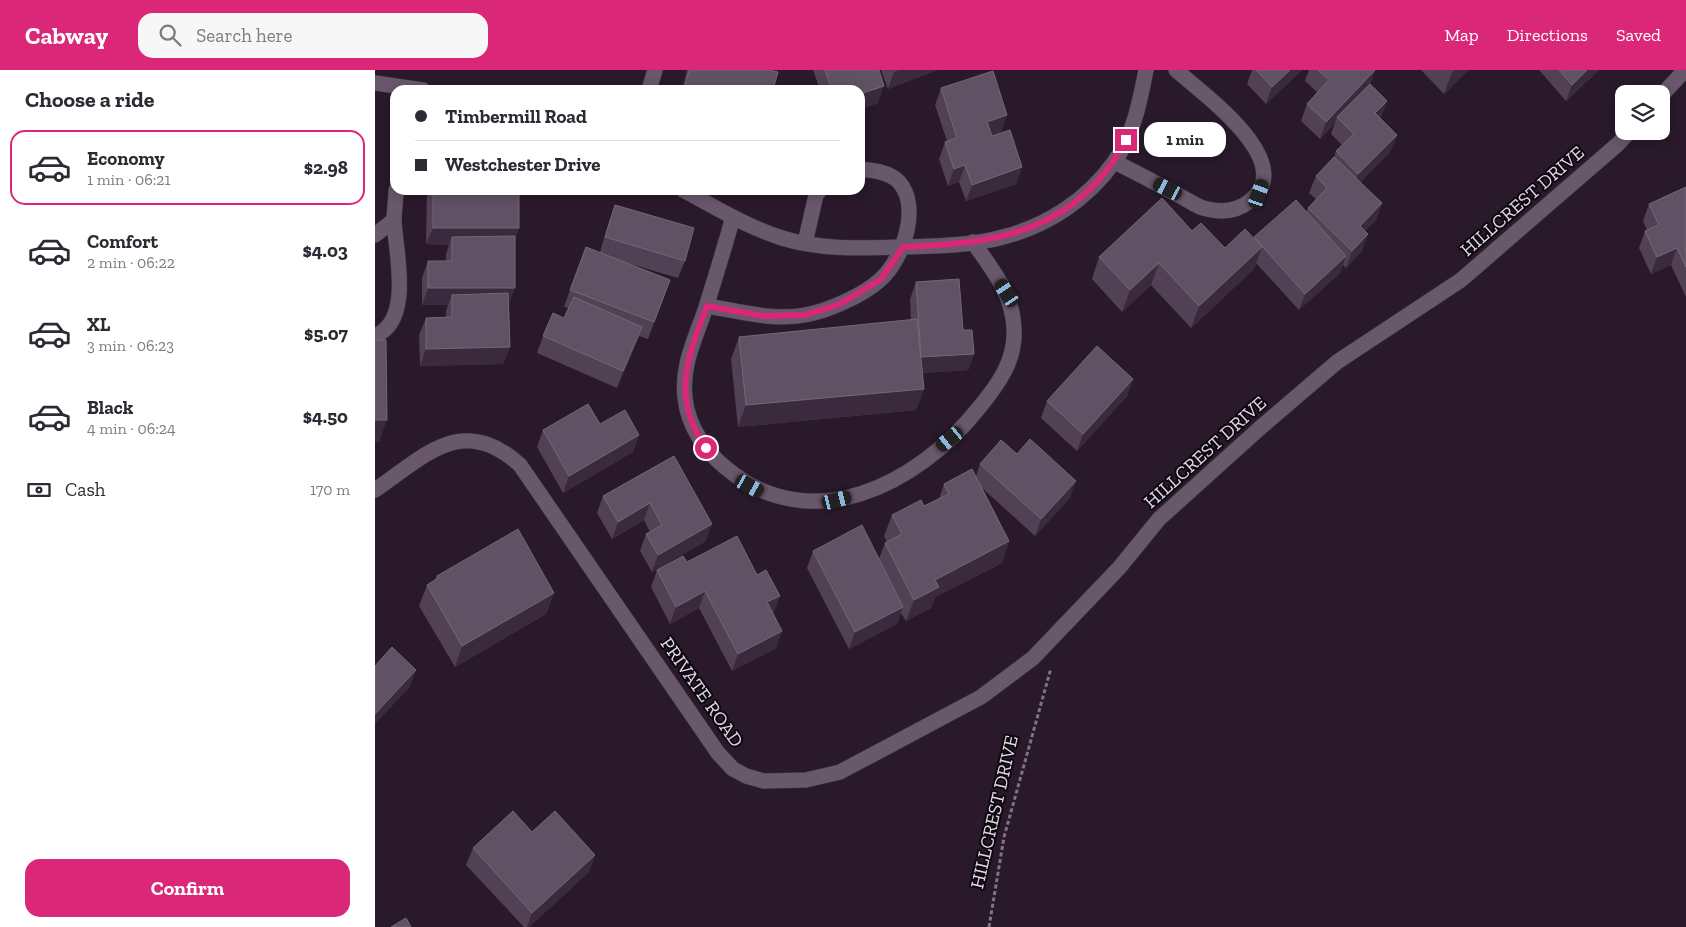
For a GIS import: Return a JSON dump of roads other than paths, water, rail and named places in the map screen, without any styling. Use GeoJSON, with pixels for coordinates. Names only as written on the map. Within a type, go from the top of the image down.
{"type":"FeatureCollection","features":[{"type":"Feature","properties":{"kind":"street"},"geometry":{"type":"LineString","coordinates":[[650,85],[655,70]]}},
{"type":"Feature","properties":{"kind":"street"},"geometry":{"type":"LineString","coordinates":[[692,195],[733,217],[781,238],[805,243],[850,248],[903,247],[1003,238],[1035,226],[1067,208],[1092,188],[1115,162],[1126,140],[1140,101],[1146,70]]}},
{"type":"Feature","properties":{"kind":"street"},"geometry":{"type":"LineString","coordinates":[[1115,162],[1203,208],[1227,212],[1244,206],[1259,194],[1266,174],[1258,150],[1233,121],[1176,70]]}},
{"type":"Feature","properties":{"kind":"street"},"geometry":{"type":"LineString","coordinates":[[1670,86],[1685,70]]}},
{"type":"Feature","properties":{"kind":"street"},"geometry":{"type":"LineString","coordinates":[[375,83],[390,86]]}},
{"type":"Feature","properties":{"kind":"street","name":"HILLCREST DRIVE"},"geometry":{"type":"LineString","coordinates":[[1062,628],[1119,568],[1159,519],[1260,428],[1337,362],[1461,280],[1622,140]]}},
{"type":"Feature","properties":{"kind":"street"},"geometry":{"type":"LineString","coordinates":[[707,306],[763,316],[805,315],[840,304],[881,279],[903,247],[909,214],[908,197],[898,181],[877,171],[865,170]]}},
{"type":"Feature","properties":{"kind":"street"},"geometry":{"type":"LineString","coordinates":[[375,336],[385,332],[393,322],[397,304],[399,285],[394,220],[396,195]]}},
{"type":"Feature","properties":{"kind":"street"},"geometry":{"type":"LineString","coordinates":[[805,243],[816,195]]}},
{"type":"Feature","properties":{"kind":"street"},"geometry":{"type":"LineString","coordinates":[[733,217],[707,306],[690,347],[685,373],[685,399],[699,438],[713,458],[741,481],[759,491],[777,498],[802,502],[837,500],[876,489],[894,481],[915,468],[969,420],[1000,382],[1010,360],[1015,331],[1013,319],[1007,293],[973,242]]}},
{"type":"Feature","properties":{"kind":"street"},"geometry":{"type":"LineString","coordinates":[[375,235],[394,220]]}},
{"type":"Feature","properties":{"kind":"street","name":"PRIVATE ROAD"},"geometry":{"type":"LineString","coordinates":[[375,490],[449,442],[469,440],[489,443],[506,452],[521,465],[718,754],[733,769],[746,776],[765,781],[806,780],[840,772],[865,760],[981,697],[1033,658],[1062,628]]}}]}
